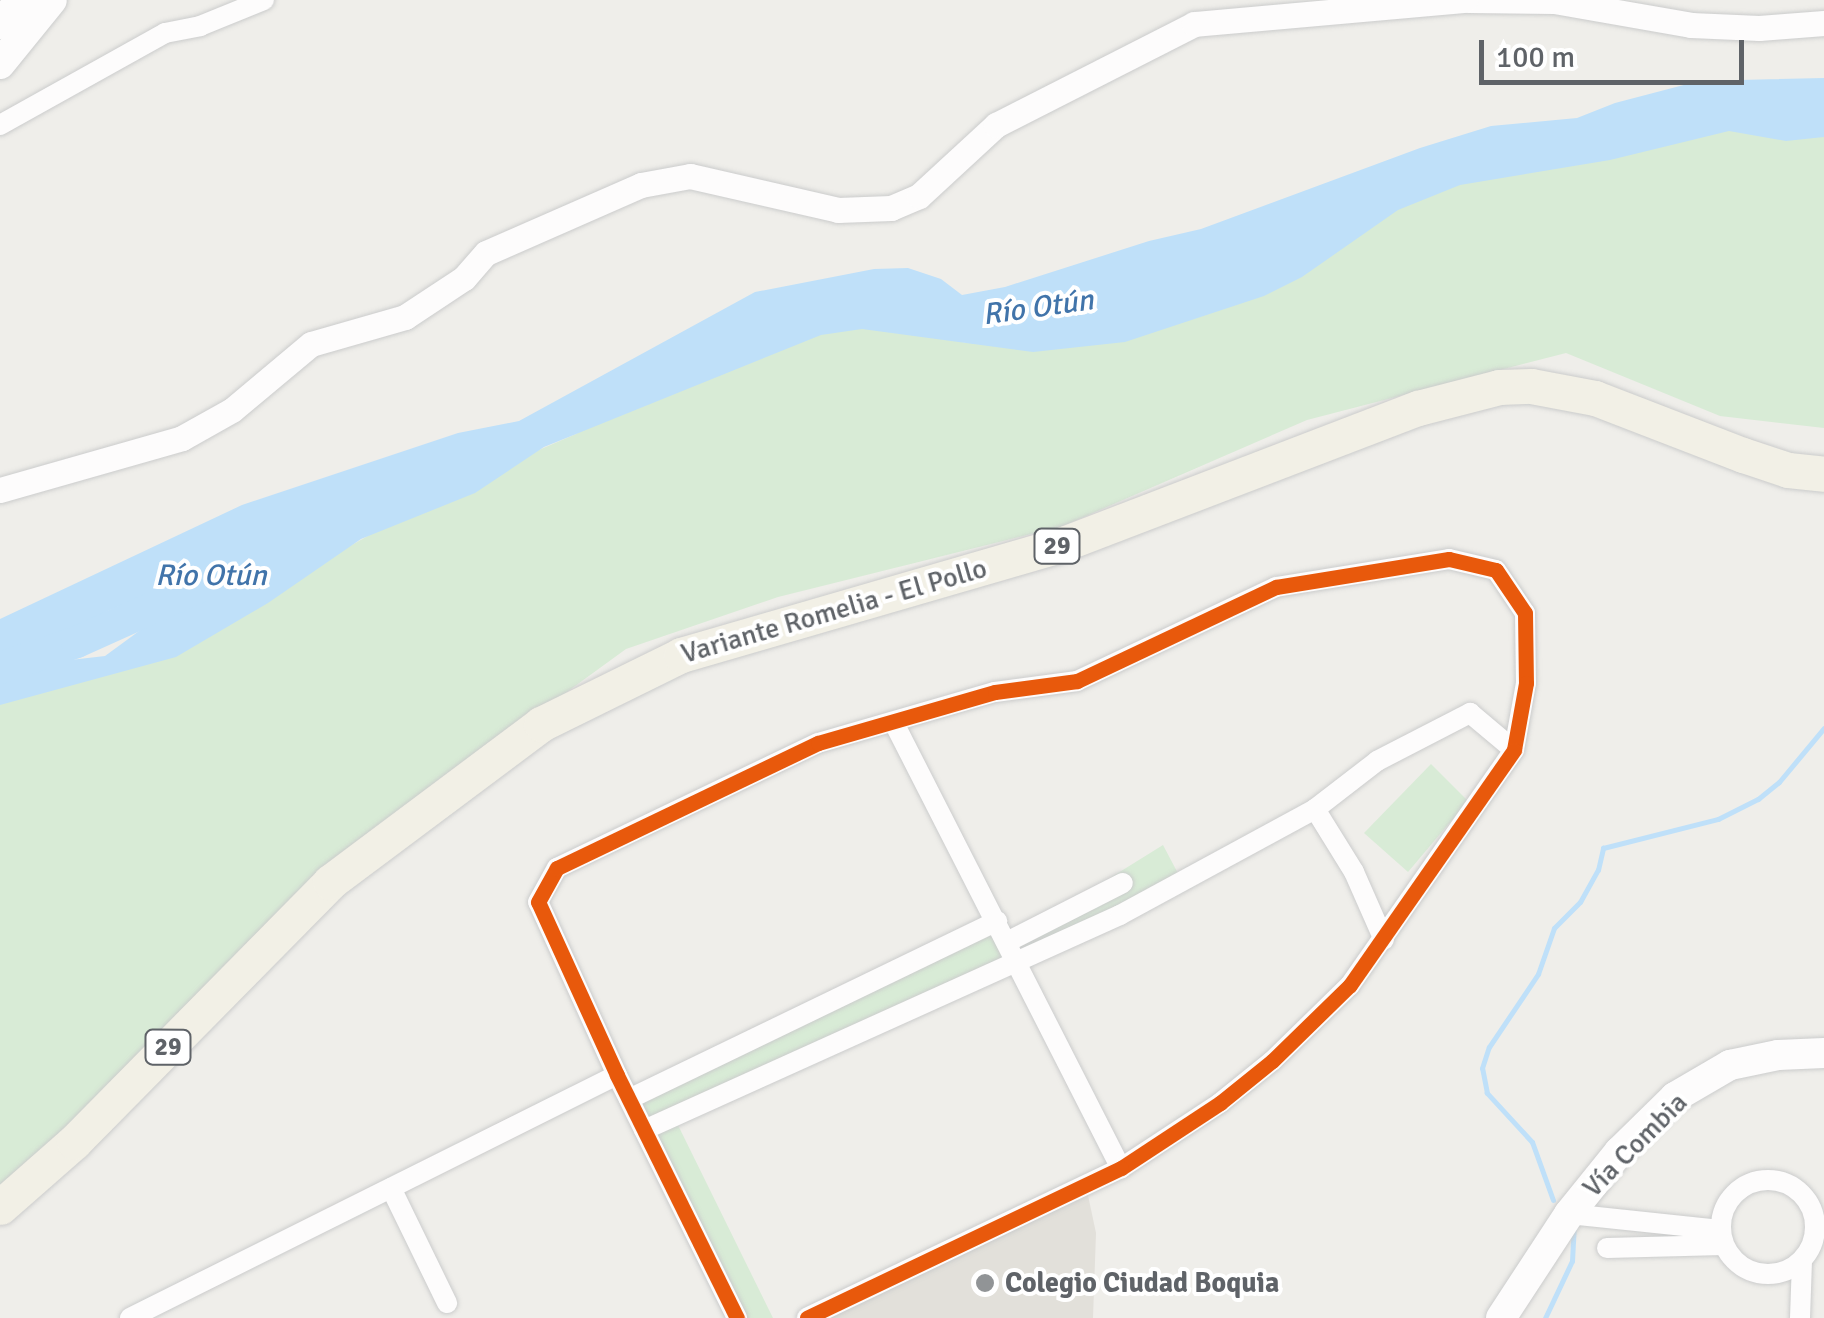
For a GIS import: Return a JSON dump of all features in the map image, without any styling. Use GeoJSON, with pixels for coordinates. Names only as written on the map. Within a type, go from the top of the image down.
{"type":"FeatureCollection","features":[{"type":"Feature","properties":{"kind":"highway","name":"Variante Romelia - El Pollo"},"geometry":{"type":"LineString","coordinates":[[0,1207],[74,1142],[330,882],[541,724],[656,665],[1095,534],[1418,408],[1499,387],[1531,386],[1595,398],[1788,470],[1824,474]]}},
{"type":"Feature","properties":{"kind":"main road"},"geometry":{"type":"LineString","coordinates":[[0,24],[20,0]]}},
{"type":"Feature","properties":{"kind":"main road"},"geometry":{"type":"LineString","coordinates":[[0,64],[52,0]]}},
{"type":"Feature","properties":{"kind":"main road","name":"Vía Combia"},"geometry":{"type":"LineString","coordinates":[[1501,1318],[1568,1214],[1620,1152],[1674,1097],[1730,1065],[1778,1055],[1824,1053]]}},
{"type":"Feature","properties":{"kind":"street"},"geometry":{"type":"LineString","coordinates":[[0,125],[165,32],[200,26],[264,0]]}},
{"type":"Feature","properties":{"kind":"street"},"geometry":{"type":"LineString","coordinates":[[0,490],[182,438],[232,410],[311,344],[405,317],[464,278],[486,253],[641,185],[690,176],[838,210],[890,208],[919,196],[996,125],[1194,24],[1467,0],[1554,2],[1691,26],[1758,28],[1824,23]]}},
{"type":"Feature","properties":{"kind":"street"},"geometry":{"type":"LineString","coordinates":[[737,1318],[628,1099],[538,902],[544,884],[557,868],[818,743],[996,692],[1077,681],[1276,587],[1449,559],[1496,570],[1525,613],[1526,683],[1514,750],[1350,984],[1272,1061],[1220,1103],[1121,1168],[806,1318]]}},
{"type":"Feature","properties":{"kind":"street"},"geometry":{"type":"LineString","coordinates":[[644,1130],[1120,916],[1314,809],[1377,761],[1470,714],[1514,750]]}},
{"type":"Feature","properties":{"kind":"street"},"geometry":{"type":"LineString","coordinates":[[894,723],[1121,1168]]}},
{"type":"Feature","properties":{"kind":"street"},"geometry":{"type":"LineString","coordinates":[[1314,809],[1354,872],[1384,940]]}},
{"type":"Feature","properties":{"kind":"street"},"geometry":{"type":"LineString","coordinates":[[1007,942],[1123,883]]}},
{"type":"Feature","properties":{"kind":"street"},"geometry":{"type":"LineString","coordinates":[[628,1099],[996,921]]}},
{"type":"Feature","properties":{"kind":"street"},"geometry":{"type":"LineString","coordinates":[[130,1318],[170,1309],[391,1188],[617,1075]]}},
{"type":"Feature","properties":{"kind":"street"},"geometry":{"type":"LineString","coordinates":[[1800,1318],[1802,1261],[1816,1234],[1814,1217],[1798,1190],[1769,1180],[1739,1189],[1728,1200],[1721,1237],[1741,1268],[1755,1273],[1784,1272],[1802,1261]]}},
{"type":"Feature","properties":{"kind":"street"},"geometry":{"type":"LineString","coordinates":[[391,1188],[447,1304]]}},
{"type":"Feature","properties":{"kind":"street"},"geometry":{"type":"LineString","coordinates":[[1568,1214],[1721,1237]]}},
{"type":"Feature","properties":{"kind":"street"},"geometry":{"type":"LineString","coordinates":[[1607,1248],[1721,1237]]}},
{"type":"Feature","properties":{"kind":"shaded area","name":"Colegio Ciudad Boquia"},"geometry":{"type":"Polygon","coordinates":[[[1086,1186],[1096,1233],[1093,1318],[807,1318],[1086,1186]]]}},
{"type":"Feature","properties":{"kind":"green space"},"geometry":{"type":"Polygon","coordinates":[[[1824,106],[1824,428],[1720,416],[1566,353],[1307,420],[1063,526],[778,597],[626,649],[421,798],[0,1193],[0,692],[180,636],[281,576],[350,546],[462,483],[576,434],[675,377],[877,312],[965,343],[1444,171],[1824,106]]]}},
{"type":"Feature","properties":{"kind":"green space"},"geometry":{"type":"Polygon","coordinates":[[[1431,764],[1468,801],[1408,872],[1364,833],[1431,764]]]}},
{"type":"Feature","properties":{"kind":"green space"},"geometry":{"type":"Polygon","coordinates":[[[1163,845],[1182,881],[673,1115],[773,1318],[737,1318],[629,1099],[997,921],[1003,934],[1089,891],[1163,845]]]}},
{"type":"Feature","properties":{"kind":"water","name":"Río Otún"},"geometry":{"type":"Polygon","coordinates":[[[1824,78],[1824,137],[1786,141],[1729,131],[1610,160],[1460,185],[1398,210],[1302,277],[1264,296],[1125,342],[1033,352],[862,329],[821,335],[544,447],[475,493],[361,539],[268,603],[176,657],[0,705],[0,619],[242,505],[458,433],[519,421],[755,292],[874,269],[908,268],[941,279],[962,295],[1005,287],[1149,241],[1201,229],[1420,148],[1491,126],[1577,118],[1615,103],[1699,81],[1824,78]],[[157,598],[136,599],[108,611],[40,656],[53,662],[105,656],[161,615],[157,598]]]}},
{"type":"Feature","properties":{"kind":"waterway","name":"Río Otún"},"geometry":{"type":"LineString","coordinates":[[0,668],[77,642],[199,587]]}},
{"type":"Feature","properties":{"kind":"waterway"},"geometry":{"type":"LineString","coordinates":[[1553,1200],[1532,1142],[1487,1093],[1482,1068],[1489,1047],[1538,974],[1554,928],[1580,902],[1598,870],[1603,848],[1718,819],[1758,799],[1779,782],[1824,728]]}},
{"type":"Feature","properties":{"kind":"waterway"},"geometry":{"type":"LineString","coordinates":[[1545,1318],[1572,1261],[1574,1227]]}},
{"type":"Feature","properties":{"kind":"cycle path"},"geometry":{"type":"LineString","coordinates":[[737,1318],[617,1075],[538,902],[557,868],[818,743],[995,692],[1077,681],[1276,587],[1449,559],[1496,570],[1525,613],[1526,683],[1514,750],[1350,985],[1272,1061],[1220,1103],[1121,1168],[807,1318]]}},
{"type":"Feature","properties":{"kind":"place","name":"Colegio Ciudad Boquia"},"geometry":{"type":"Point","coordinates":[985,1283]}}]}
